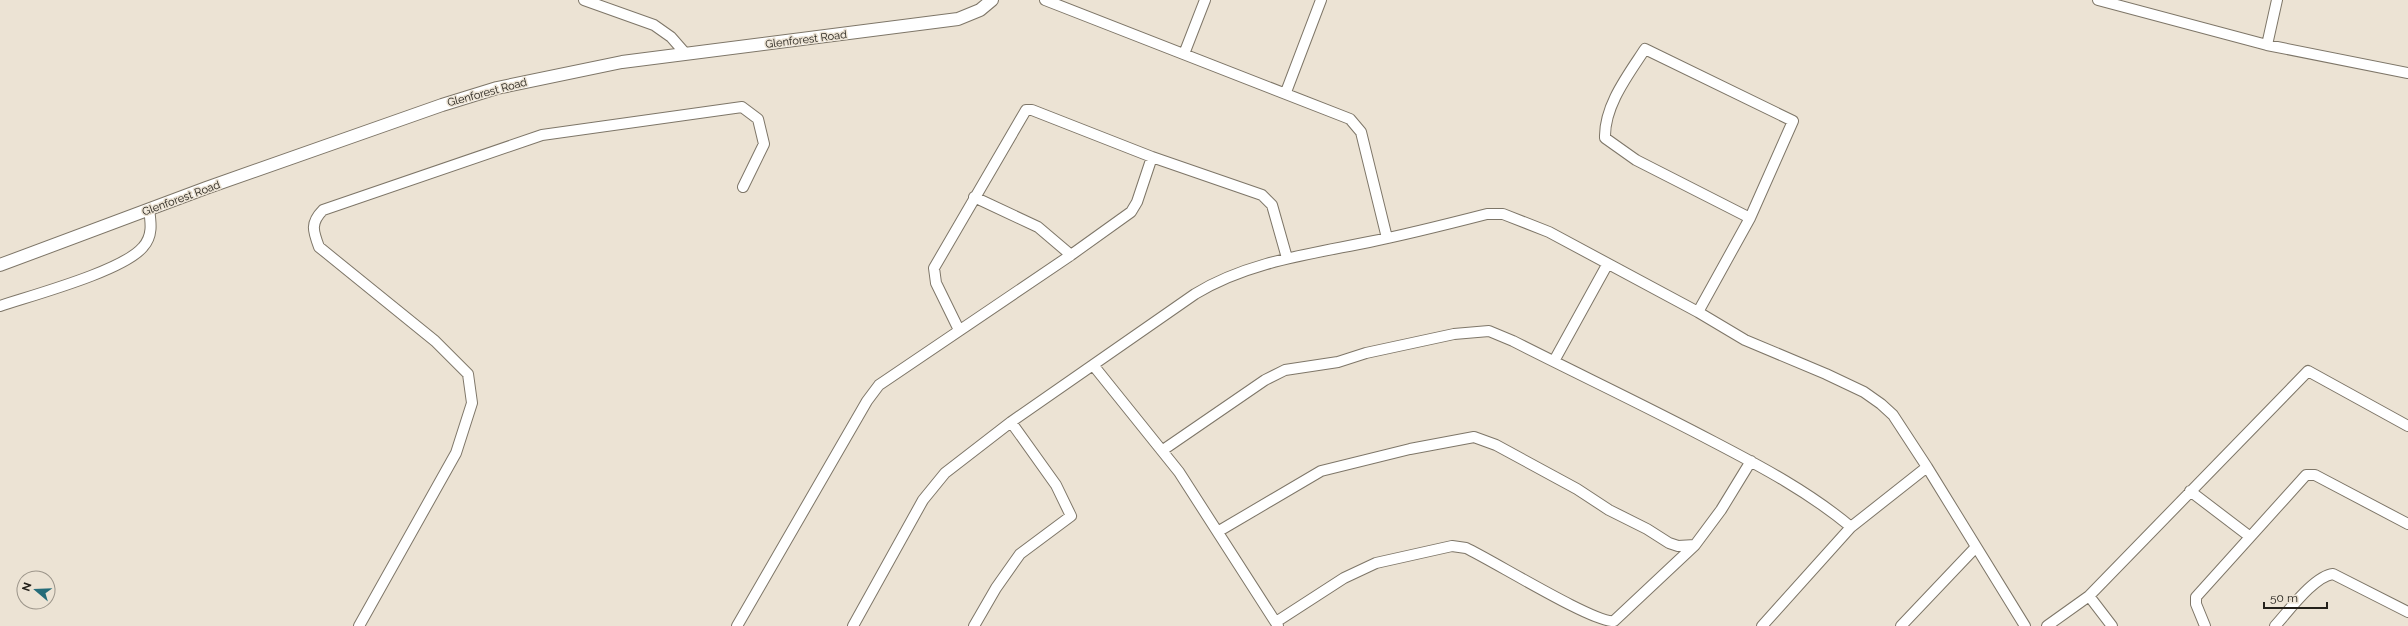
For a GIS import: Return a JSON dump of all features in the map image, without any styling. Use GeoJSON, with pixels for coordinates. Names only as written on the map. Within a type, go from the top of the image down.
{"type":"FeatureCollection","features":[{"type":"Feature","properties":{"kind":"street"},"geometry":{"type":"LineString","coordinates":[[584,0],[654,25],[671,36],[685,53]]}},
{"type":"Feature","properties":{"kind":"street","name":"Glenforest Road"},"geometry":{"type":"LineString","coordinates":[[0,265],[149,209],[449,102],[546,77],[685,53],[958,19],[980,10],[992,0]]}},
{"type":"Feature","properties":{"kind":"street"},"geometry":{"type":"LineString","coordinates":[[1045,0],[1346,116],[1356,124],[1361,132],[1387,238]]}},
{"type":"Feature","properties":{"kind":"street"},"geometry":{"type":"LineString","coordinates":[[1184,54],[1205,0]]}},
{"type":"Feature","properties":{"kind":"street"},"geometry":{"type":"LineString","coordinates":[[1286,92],[1321,0]]}},
{"type":"Feature","properties":{"kind":"street"},"geometry":{"type":"LineString","coordinates":[[2098,0],[2267,44],[2408,73]]}},
{"type":"Feature","properties":{"kind":"street"},"geometry":{"type":"LineString","coordinates":[[2267,44],[2276,0]]}},
{"type":"Feature","properties":{"kind":"street"},"geometry":{"type":"LineString","coordinates":[[1698,312],[1750,218],[1793,121],[1645,49],[1620,87],[1604,124],[1605,138],[1636,160],[1750,218]]}},
{"type":"Feature","properties":{"kind":"street"},"geometry":{"type":"LineString","coordinates":[[359,626],[456,453],[472,403],[468,374],[435,341],[319,247],[312,228],[315,217],[323,210],[542,135],[742,107],[758,119],[764,144],[743,187]]}},
{"type":"Feature","properties":{"kind":"street"},"geometry":{"type":"LineString","coordinates":[[959,330],[933,273],[935,264],[1026,110],[1032,110],[1152,157],[1266,197],[1272,205],[1287,258]]}},
{"type":"Feature","properties":{"kind":"street"},"geometry":{"type":"LineString","coordinates":[[737,626],[872,392],[885,379],[1071,255],[1134,208],[1152,157]]}},
{"type":"Feature","properties":{"kind":"street"},"geometry":{"type":"LineString","coordinates":[[974,197],[1038,227],[1071,255]]}},
{"type":"Feature","properties":{"kind":"street"},"geometry":{"type":"LineString","coordinates":[[0,306],[123,263],[144,247],[149,236],[151,226],[149,209]]}},
{"type":"Feature","properties":{"kind":"street"},"geometry":{"type":"LineString","coordinates":[[853,626],[914,515],[934,485],[945,473],[1011,422],[1210,284],[1224,278],[1287,258],[1387,238],[1487,214],[1503,214],[1549,232],[1607,265],[1698,312],[1745,340],[1826,374],[1875,400],[1893,415],[1927,467],[2025,626]]}},
{"type":"Feature","properties":{"kind":"street"},"geometry":{"type":"LineString","coordinates":[[1554,361],[1607,265]]}},
{"type":"Feature","properties":{"kind":"street"},"geometry":{"type":"LineString","coordinates":[[1163,450],[1265,380],[1294,368],[1338,362],[1366,353],[1454,334],[1489,330],[1554,361],[1751,461],[1826,507],[1851,527]]}},
{"type":"Feature","properties":{"kind":"street"},"geometry":{"type":"LineString","coordinates":[[1093,365],[1163,450],[1219,531],[1277,624],[1344,578],[1376,563],[1452,546],[1466,548],[1561,600],[1609,622],[1619,618],[1695,545],[1721,510],[1751,461]]}},
{"type":"Feature","properties":{"kind":"street"},"geometry":{"type":"LineString","coordinates":[[2047,626],[2089,596],[2308,371],[2408,426]]}},
{"type":"Feature","properties":{"kind":"street"},"geometry":{"type":"LineString","coordinates":[[974,626],[996,588],[1020,554],[1070,516],[1056,485],[1011,422]]}},
{"type":"Feature","properties":{"kind":"street"},"geometry":{"type":"LineString","coordinates":[[1219,531],[1321,471],[1410,448],[1474,437],[1496,444],[1577,489],[1609,510],[1647,529],[1669,543],[1678,546],[1695,545]]}},
{"type":"Feature","properties":{"kind":"street"},"geometry":{"type":"LineString","coordinates":[[1762,626],[1851,527],[1927,467]]}},
{"type":"Feature","properties":{"kind":"street"},"geometry":{"type":"LineString","coordinates":[[2205,626],[2196,604],[2196,597],[2303,476],[2310,474],[2408,524]]}},
{"type":"Feature","properties":{"kind":"street"},"geometry":{"type":"LineString","coordinates":[[2190,491],[2249,536]]}},
{"type":"Feature","properties":{"kind":"street"},"geometry":{"type":"LineString","coordinates":[[1901,626],[1976,547]]}},
{"type":"Feature","properties":{"kind":"street"},"geometry":{"type":"LineString","coordinates":[[2275,626],[2315,583],[2326,575],[2333,574],[2408,612]]}},
{"type":"Feature","properties":{"kind":"street"},"geometry":{"type":"LineString","coordinates":[[2089,596],[2112,626]]}}]}
